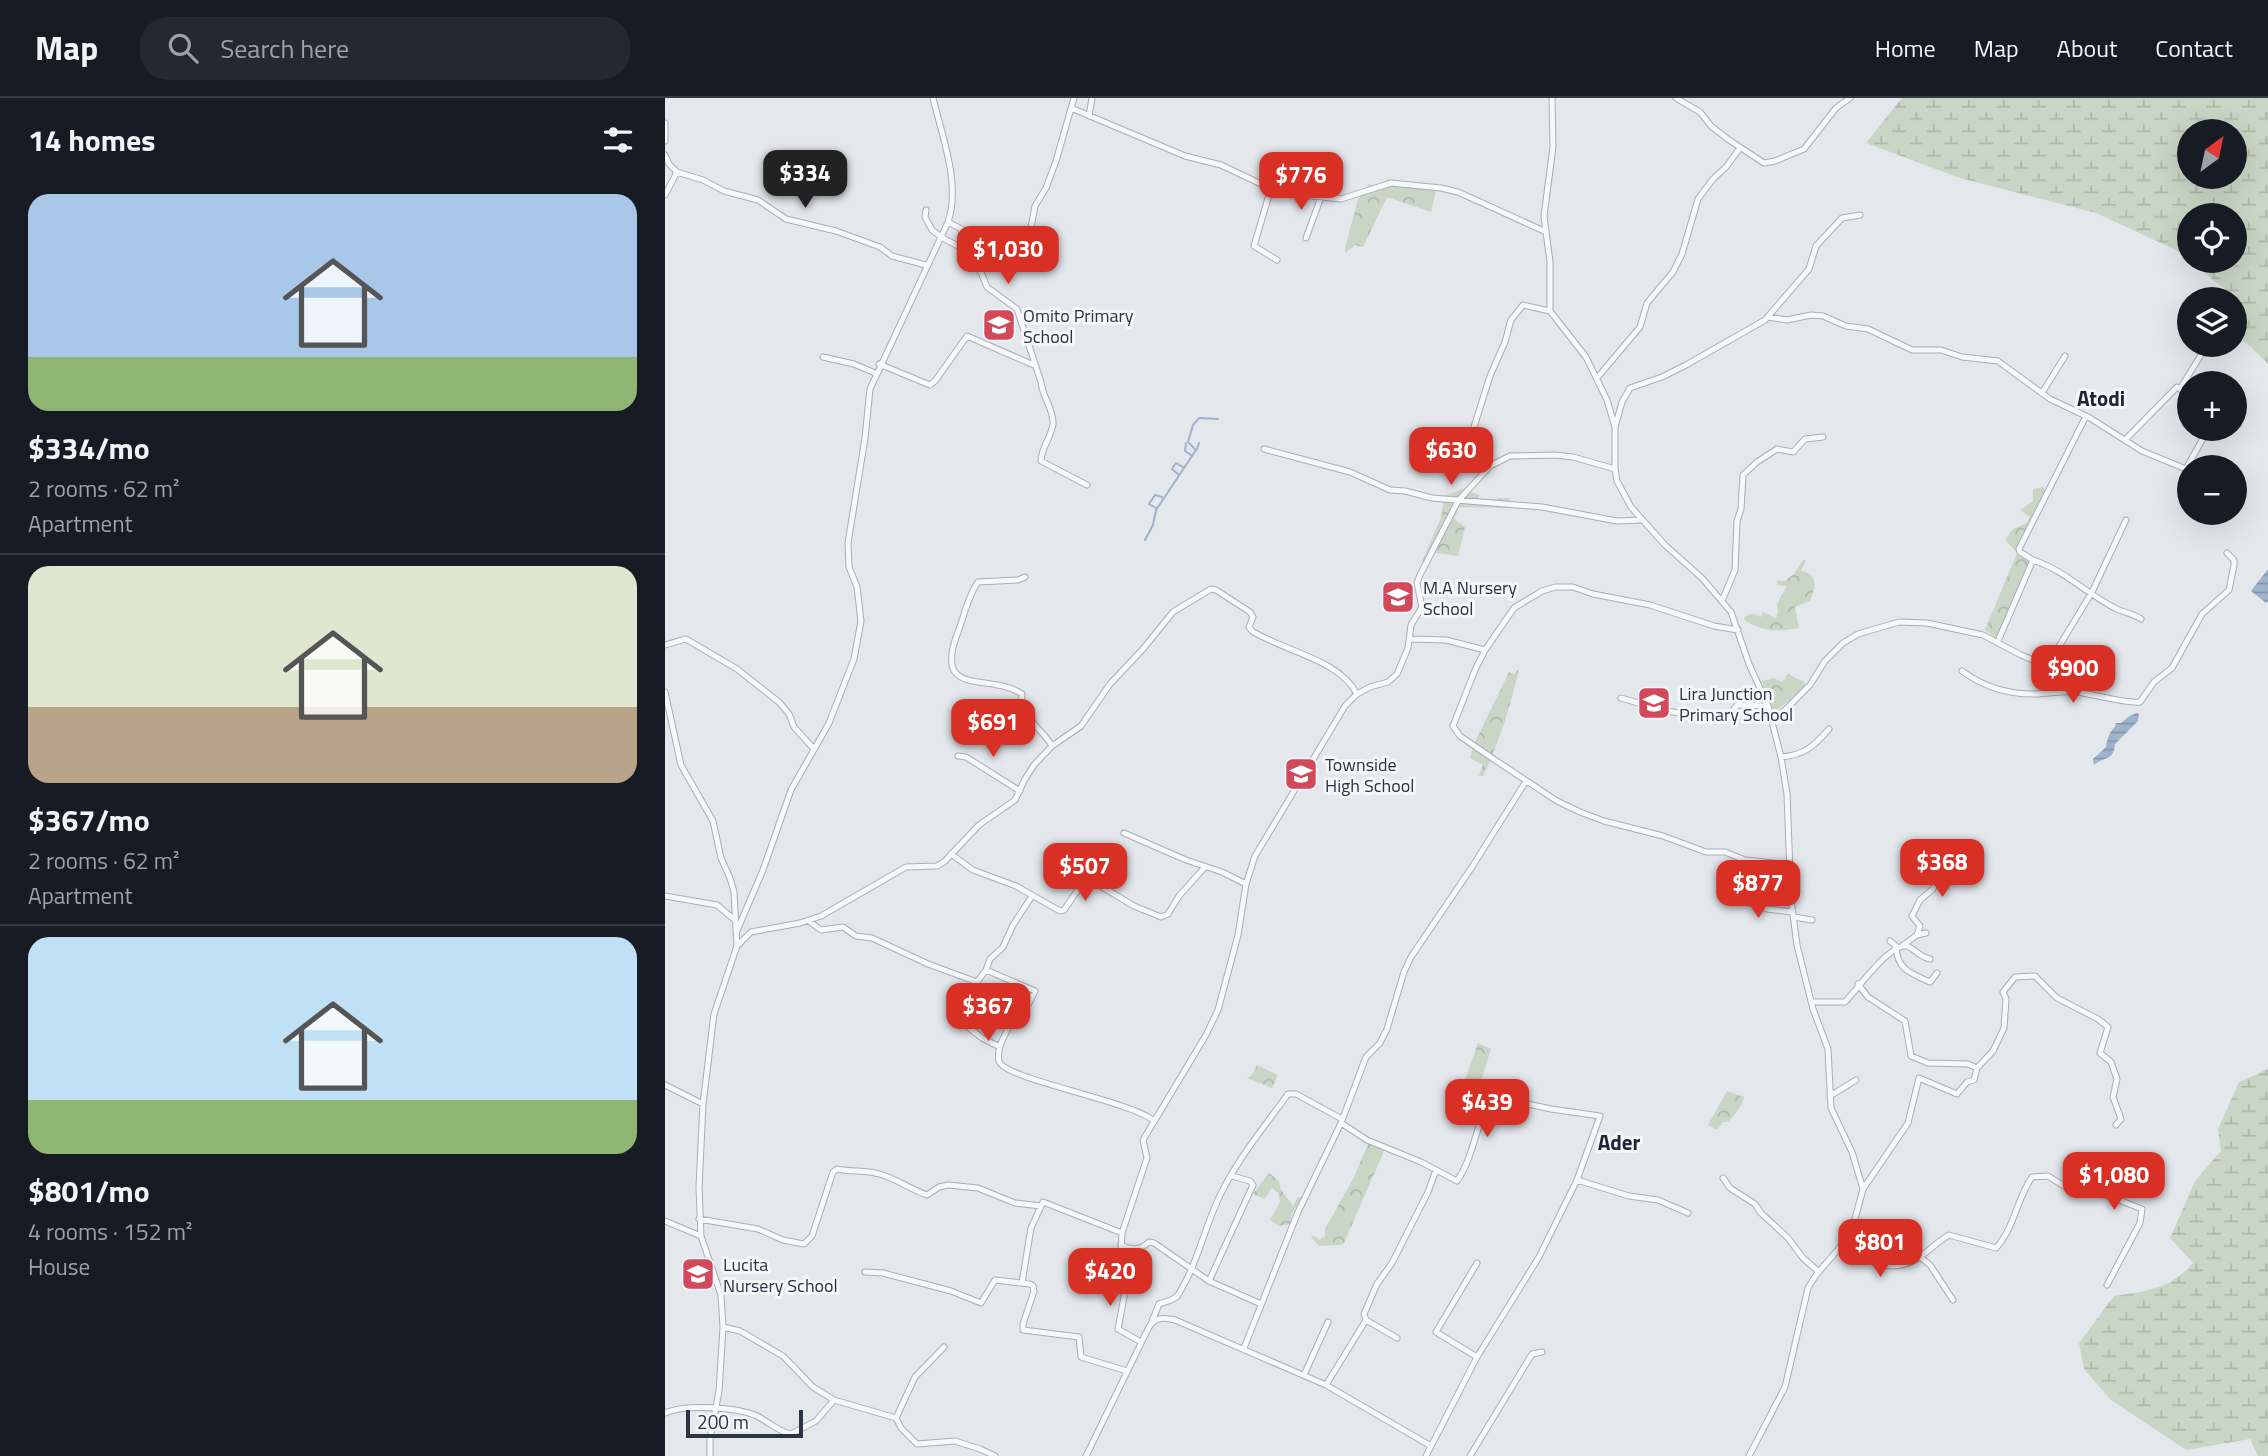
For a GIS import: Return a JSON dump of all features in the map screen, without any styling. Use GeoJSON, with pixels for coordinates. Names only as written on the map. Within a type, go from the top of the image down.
{"type":"FeatureCollection","features":[{"type":"Feature","properties":{"kind":"street"},"geometry":{"type":"LineString","coordinates":[[736,933],[763,870],[791,790],[835,709],[854,659],[860,634],[859,599],[849,567],[848,543],[870,389],[875,373],[951,212],[952,191],[933,98]]}},
{"type":"Feature","properties":{"kind":"street"},"geometry":{"type":"LineString","coordinates":[[948,222],[1000,249],[1022,255],[1035,206],[1046,188],[1056,161],[1074,98]]}},
{"type":"Feature","properties":{"kind":"street"},"geometry":{"type":"LineString","coordinates":[[1090,116],[1091,98]]}},
{"type":"Feature","properties":{"kind":"street"},"geometry":{"type":"LineString","coordinates":[[1552,98],[1553,147],[1545,197],[1545,231],[1550,261],[1550,311],[1586,357],[1607,400],[1615,427]]}},
{"type":"Feature","properties":{"kind":"street"},"geometry":{"type":"LineString","coordinates":[[1676,98],[1700,112],[1711,126],[1764,163],[1775,162],[1804,149],[1836,108],[1850,98]]}},
{"type":"Feature","properties":{"kind":"street"},"geometry":{"type":"LineString","coordinates":[[1071,108],[1153,140],[1185,156],[1221,165],[1249,180],[1291,194],[1341,199],[1391,183],[1447,189],[1545,231]]}},
{"type":"Feature","properties":{"kind":"street"},"geometry":{"type":"LineString","coordinates":[[665,123],[665,141]]}},
{"type":"Feature","properties":{"kind":"street"},"geometry":{"type":"LineString","coordinates":[[1597,378],[1640,327],[1647,303],[1673,272],[1682,254],[1698,199],[1740,148]]}},
{"type":"Feature","properties":{"kind":"street"},"geometry":{"type":"LineString","coordinates":[[665,155],[677,172],[703,180],[724,191],[758,200],[786,219],[836,231],[880,247],[892,256],[926,265]]}},
{"type":"Feature","properties":{"kind":"street"},"geometry":{"type":"LineString","coordinates":[[665,195],[677,172]]}},
{"type":"Feature","properties":{"kind":"street"},"geometry":{"type":"LineString","coordinates":[[1271,187],[1254,246],[1277,260]]}},
{"type":"Feature","properties":{"kind":"street"},"geometry":{"type":"LineString","coordinates":[[1306,238],[1321,197]]}},
{"type":"Feature","properties":{"kind":"street"},"geometry":{"type":"LineString","coordinates":[[926,210],[925,217],[929,225],[941,237],[969,252],[976,260],[987,288],[1017,309],[1036,366],[1042,394],[1053,418],[1041,461],[1087,485]]}},
{"type":"Feature","properties":{"kind":"street"},"geometry":{"type":"LineString","coordinates":[[1860,215],[1842,218],[1816,246],[1809,269],[1768,317],[1686,365],[1632,387],[1622,402],[1615,427],[1615,469],[1625,496],[1641,520],[1694,569],[1731,612],[1749,664],[1768,705],[1787,794],[1793,915],[1798,954],[1830,1057],[1831,1108],[1852,1152],[1863,1189]]}},
{"type":"Feature","properties":{"kind":"street"},"geometry":{"type":"LineString","coordinates":[[961,230],[969,252]]}},
{"type":"Feature","properties":{"kind":"street"},"geometry":{"type":"LineString","coordinates":[[1490,466],[1474,427],[1511,320],[1523,305],[1550,311]]}},
{"type":"Feature","properties":{"kind":"street"},"geometry":{"type":"LineString","coordinates":[[1768,317],[1787,320],[1811,314],[1823,316],[1846,326],[1868,329],[1912,350],[1941,350],[1998,361],[2055,402],[2086,416],[2142,452],[2186,470],[2202,441]]}},
{"type":"Feature","properties":{"kind":"street"},"geometry":{"type":"LineString","coordinates":[[880,364],[930,384],[936,381],[967,336],[1036,366]]}},
{"type":"Feature","properties":{"kind":"street"},"geometry":{"type":"LineString","coordinates":[[2042,393],[2065,356]]}},
{"type":"Feature","properties":{"kind":"street"},"geometry":{"type":"LineString","coordinates":[[823,357],[854,364],[875,373]]}},
{"type":"Feature","properties":{"kind":"street"},"geometry":{"type":"LineString","coordinates":[[2125,440],[2177,387],[2180,389],[2200,357]]}},
{"type":"Feature","properties":{"kind":"street"},"geometry":{"type":"LineString","coordinates":[[2086,416],[2019,549],[2033,560],[2069,577],[2115,608],[2141,619]]}},
{"type":"Feature","properties":{"kind":"street"},"geometry":{"type":"LineString","coordinates":[[1722,601],[1735,570],[1737,521],[1741,509],[1743,475],[1777,449],[1792,452],[1805,439],[1823,437]]}},
{"type":"Feature","properties":{"kind":"street"},"geometry":{"type":"LineString","coordinates":[[1264,449],[1350,471],[1390,490],[1458,501],[1542,507],[1617,521],[1641,520]]}},
{"type":"Feature","properties":{"kind":"street"},"geometry":{"type":"LineString","coordinates":[[1141,1342],[1118,1329],[1124,1297],[1122,1233],[1147,1158],[1143,1140],[1218,1010],[1238,934],[1246,884],[1261,845],[1290,801],[1335,720],[1357,694],[1393,678],[1405,660],[1411,627],[1422,607],[1417,582],[1458,501],[1490,466],[1504,457],[1531,455],[1573,457],[1615,469]]}},
{"type":"Feature","properties":{"kind":"street"},"geometry":{"type":"LineString","coordinates":[[2045,664],[2052,658],[2092,592],[2126,520]]}},
{"type":"Feature","properties":{"kind":"street"},"geometry":{"type":"LineString","coordinates":[[1962,671],[1977,682],[2001,691],[2021,694],[2067,691],[2140,702],[2154,682],[2172,668],[2202,614],[2229,590],[2234,560],[2227,553]]}},
{"type":"Feature","properties":{"kind":"street"},"geometry":{"type":"LineString","coordinates":[[1997,641],[2033,560]]}},
{"type":"Feature","properties":{"kind":"street"},"geometry":{"type":"LineString","coordinates":[[1025,577],[1018,580],[978,582],[952,648],[951,665],[956,673],[966,678],[982,684],[1007,687],[1022,694],[1021,701],[1027,716],[1052,746]]}},
{"type":"Feature","properties":{"kind":"street"},"geometry":{"type":"LineString","coordinates":[[1738,629],[1714,626],[1573,587],[1556,586],[1536,593],[1514,608],[1485,650],[1455,719],[1454,729],[1467,741],[1563,804],[1604,821],[1663,836],[1706,852],[1725,852],[1745,860],[1790,865]]}},
{"type":"Feature","properties":{"kind":"street"},"geometry":{"type":"LineString","coordinates":[[737,946],[751,932],[809,921],[864,894],[906,867],[937,866],[979,825],[1013,802],[1027,776],[1052,746],[1081,726],[1110,684],[1173,612],[1211,589],[1250,612],[1252,617],[1249,627],[1252,631],[1335,671],[1348,681],[1357,694]]}},
{"type":"Feature","properties":{"kind":"street"},"geometry":{"type":"LineString","coordinates":[[1772,719],[1783,712],[1810,685],[1832,652],[1858,634],[1899,622],[1972,632],[1997,641],[2021,655],[2066,674],[2067,691]]}},
{"type":"Feature","properties":{"kind":"street"},"geometry":{"type":"LineString","coordinates":[[665,645],[686,639],[737,668],[785,708],[794,727],[814,750]]}},
{"type":"Feature","properties":{"kind":"street"},"geometry":{"type":"LineString","coordinates":[[1410,639],[1446,640],[1485,650]]}},
{"type":"Feature","properties":{"kind":"street"},"geometry":{"type":"LineString","coordinates":[[665,692],[681,765],[713,821],[721,858],[734,892],[737,946],[713,1014],[703,1104],[699,1219],[701,1236],[719,1288],[723,1327],[709,1456]]}},
{"type":"Feature","properties":{"kind":"street"},"geometry":{"type":"LineString","coordinates":[[1621,698],[1666,711],[1723,719],[1727,718],[1737,705],[1768,705]]}},
{"type":"Feature","properties":{"kind":"street"},"geometry":{"type":"LineString","coordinates":[[1781,757],[1793,756],[1813,748],[1829,729]]}},
{"type":"Feature","properties":{"kind":"street"},"geometry":{"type":"LineString","coordinates":[[958,756],[966,757],[1020,791]]}},
{"type":"Feature","properties":{"kind":"street"},"geometry":{"type":"LineString","coordinates":[[1244,1348],[1298,1212],[1341,1121],[1366,1057],[1380,1043],[1387,1029],[1401,979],[1411,957],[1526,781]]}},
{"type":"Feature","properties":{"kind":"street"},"geometry":{"type":"LineString","coordinates":[[1124,834],[1246,884]]}},
{"type":"Feature","properties":{"kind":"street"},"geometry":{"type":"LineString","coordinates":[[951,854],[972,870],[1016,886],[1054,909],[1063,911],[1082,884],[1089,879],[1134,906],[1163,917],[1205,867]]}},
{"type":"Feature","properties":{"kind":"street"},"geometry":{"type":"LineString","coordinates":[[1917,935],[1920,926],[1912,916],[1920,900],[1933,889],[1945,862]]}},
{"type":"Feature","properties":{"kind":"street"},"geometry":{"type":"LineString","coordinates":[[665,896],[717,905],[735,920]]}},
{"type":"Feature","properties":{"kind":"street"},"geometry":{"type":"LineString","coordinates":[[809,921],[821,930],[843,927],[856,936],[878,940],[927,964],[977,982],[991,959],[1003,947],[1013,925],[1032,896]]}},
{"type":"Feature","properties":{"kind":"street"},"geometry":{"type":"LineString","coordinates":[[1731,897],[1812,920]]}},
{"type":"Feature","properties":{"kind":"street"},"geometry":{"type":"LineString","coordinates":[[1812,1002],[1845,1002],[1858,984],[1898,947],[1917,935],[1926,933]]}},
{"type":"Feature","properties":{"kind":"street"},"geometry":{"type":"LineString","coordinates":[[1890,941],[1898,947],[1910,947],[1920,957],[1930,959]]}},
{"type":"Feature","properties":{"kind":"street"},"geometry":{"type":"LineString","coordinates":[[1898,947],[1899,965],[1930,982],[1937,973]]}},
{"type":"Feature","properties":{"kind":"street"},"geometry":{"type":"LineString","coordinates":[[986,970],[1035,991],[1029,1003],[1014,1004],[1012,1021],[1000,1047],[1001,1065],[1021,1075],[1147,1115],[1154,1121]]}},
{"type":"Feature","properties":{"kind":"street"},"geometry":{"type":"LineString","coordinates":[[1749,1456],[1785,1387],[1810,1283],[1842,1245],[1855,1219],[1863,1189],[1908,1123],[1919,1078],[1957,1094],[1967,1082],[1974,1080],[1977,1068],[1993,1051],[2004,1028],[2006,999],[2003,989],[2015,977],[2035,976],[2057,998],[2108,1027],[2100,1053],[2111,1062],[2117,1079],[2113,1097],[2121,1119],[2116,1125]]}},
{"type":"Feature","properties":{"kind":"street"},"geometry":{"type":"LineString","coordinates":[[1858,984],[1868,997],[1905,1021],[1911,1056],[1928,1063],[1968,1064],[1977,1068]]}},
{"type":"Feature","properties":{"kind":"street"},"geometry":{"type":"LineString","coordinates":[[959,1020],[982,1038],[1000,1047]]}},
{"type":"Feature","properties":{"kind":"street"},"geometry":{"type":"LineString","coordinates":[[1830,1096],[1856,1080]]}},
{"type":"Feature","properties":{"kind":"street"},"geometry":{"type":"LineString","coordinates":[[665,1085],[703,1104]]}},
{"type":"Feature","properties":{"kind":"street"},"geometry":{"type":"LineString","coordinates":[[1426,1456],[1477,1357],[1528,1278],[1577,1180],[1600,1116],[1462,1090]]}},
{"type":"Feature","properties":{"kind":"street"},"geometry":{"type":"LineString","coordinates":[[1086,1456],[1157,1306],[1176,1298],[1191,1270],[1214,1208],[1232,1176],[1288,1094],[1296,1094],[1367,1140],[1436,1170],[1454,1181],[1459,1179],[1491,1097]]}},
{"type":"Feature","properties":{"kind":"street"},"geometry":{"type":"LineString","coordinates":[[699,1219],[758,1229],[783,1240],[803,1244],[812,1236],[833,1172],[837,1169],[878,1173],[927,1195],[948,1185],[978,1188],[1016,1203],[1041,1206]]}},
{"type":"Feature","properties":{"kind":"street"},"geometry":{"type":"LineString","coordinates":[[1397,1338],[1366,1320],[1364,1314],[1428,1192],[1436,1170]]}},
{"type":"Feature","properties":{"kind":"street"},"geometry":{"type":"LineString","coordinates":[[1842,1245],[1884,1267],[1901,1266],[1949,1236],[1996,1248],[2029,1181],[2032,1177],[2042,1175],[2069,1189],[2101,1193],[2142,1209],[2140,1223],[2107,1285]]}},
{"type":"Feature","properties":{"kind":"street"},"geometry":{"type":"LineString","coordinates":[[1209,1281],[1253,1184],[1232,1176]]}},
{"type":"Feature","properties":{"kind":"street"},"geometry":{"type":"LineString","coordinates":[[1723,1178],[1730,1188],[1755,1204],[1819,1272]]}},
{"type":"Feature","properties":{"kind":"street"},"geometry":{"type":"LineString","coordinates":[[1577,1180],[1629,1196],[1658,1200],[1688,1213]]}},
{"type":"Feature","properties":{"kind":"street"},"geometry":{"type":"LineString","coordinates":[[1022,1283],[1031,1228],[1042,1202],[1122,1233]]}},
{"type":"Feature","properties":{"kind":"street"},"geometry":{"type":"LineString","coordinates":[[665,1221],[701,1236]]}},
{"type":"Feature","properties":{"kind":"street"},"geometry":{"type":"LineString","coordinates":[[1121,1245],[1135,1250],[1143,1248],[1150,1241],[1209,1281],[1261,1304]]}},
{"type":"Feature","properties":{"kind":"street"},"geometry":{"type":"LineString","coordinates":[[1920,1256],[1938,1276],[1953,1300]]}},
{"type":"Feature","properties":{"kind":"street"},"geometry":{"type":"LineString","coordinates":[[1477,1263],[1436,1332],[1477,1357]]}},
{"type":"Feature","properties":{"kind":"street"},"geometry":{"type":"LineString","coordinates":[[865,1272],[883,1273],[951,1291],[981,1303],[995,1280],[1030,1284],[1034,1289],[1023,1330],[1078,1337],[1080,1356],[1127,1371]]}},
{"type":"Feature","properties":{"kind":"street"},"geometry":{"type":"LineString","coordinates":[[1150,1324],[1159,1318],[1175,1320],[1244,1348],[1326,1385],[1431,1446]]}},
{"type":"Feature","properties":{"kind":"street"},"geometry":{"type":"LineString","coordinates":[[1326,1385],[1366,1320]]}},
{"type":"Feature","properties":{"kind":"street"},"geometry":{"type":"LineString","coordinates":[[1304,1375],[1328,1322]]}},
{"type":"Feature","properties":{"kind":"street"},"geometry":{"type":"LineString","coordinates":[[723,1327],[740,1331],[783,1356],[813,1387],[834,1400],[896,1418],[917,1444],[954,1441],[995,1456]]}},
{"type":"Feature","properties":{"kind":"street"},"geometry":{"type":"LineString","coordinates":[[896,1418],[915,1377],[944,1347]]}},
{"type":"Feature","properties":{"kind":"street"},"geometry":{"type":"LineString","coordinates":[[1470,1456],[1532,1354],[1542,1352]]}},
{"type":"Feature","properties":{"kind":"street"},"geometry":{"type":"LineString","coordinates":[[665,1413],[678,1409],[716,1409],[753,1415],[791,1434],[816,1422],[834,1400]]}},
{"type":"Feature","properties":{"kind":"green space"},"geometry":{"type":"Polygon","coordinates":[[[1902,98],[2268,98],[2268,364],[2247,344],[2247,287],[2222,287],[2205,273],[2247,273],[2247,203],[2177,203],[2177,251],[2096,213],[1960,178],[1866,143],[1902,98]]]}},
{"type":"Feature","properties":{"kind":"green space"},"geometry":{"type":"Polygon","coordinates":[[[1388,179],[1437,186],[1431,212],[1387,197],[1363,247],[1354,245],[1346,253],[1358,199],[1369,184],[1380,188],[1388,179]]]}},
{"type":"Feature","properties":{"kind":"green space"},"geometry":{"type":"Polygon","coordinates":[[[2043,487],[2046,492],[2019,545],[2022,553],[2032,560],[1997,638],[1985,630],[2017,553],[2005,540],[2013,529],[2027,523],[2030,517],[2020,510],[2033,501],[2033,489],[2043,487]]]}},
{"type":"Feature","properties":{"kind":"green space"},"geometry":{"type":"Polygon","coordinates":[[[1463,489],[1479,495],[1479,500],[1509,498],[1511,508],[1459,507],[1454,519],[1465,527],[1458,556],[1430,552],[1424,562],[1422,561],[1441,518],[1444,496],[1463,489]]]}},
{"type":"Feature","properties":{"kind":"green space"},"geometry":{"type":"Polygon","coordinates":[[[1803,560],[1806,560],[1801,571],[1811,575],[1815,586],[1810,601],[1795,607],[1799,628],[1771,630],[1745,621],[1744,618],[1748,615],[1761,617],[1763,612],[1776,618],[1777,604],[1787,586],[1777,585],[1778,580],[1785,581],[1794,574],[1803,560]]]}},
{"type":"Feature","properties":{"kind":"green space"},"geometry":{"type":"Polygon","coordinates":[[[1519,669],[1499,737],[1483,776],[1479,776],[1483,765],[1470,758],[1474,744],[1509,672],[1514,674],[1519,669]]]}},
{"type":"Feature","properties":{"kind":"green space"},"geometry":{"type":"Polygon","coordinates":[[[1788,674],[1804,682],[1806,686],[1775,712],[1762,681],[1774,678],[1782,682],[1788,674]]]}},
{"type":"Feature","properties":{"kind":"green space"},"geometry":{"type":"Polygon","coordinates":[[[1478,1043],[1491,1049],[1481,1081],[1464,1083],[1478,1043]]]}},
{"type":"Feature","properties":{"kind":"green space"},"geometry":{"type":"Polygon","coordinates":[[[1257,1065],[1278,1075],[1272,1088],[1247,1078],[1252,1075],[1257,1065]]]}},
{"type":"Feature","properties":{"kind":"green space"},"geometry":{"type":"Polygon","coordinates":[[[2268,1069],[2268,1456],[2258,1456],[2250,1439],[2186,1450],[2111,1400],[2084,1369],[2079,1343],[2114,1296],[2167,1284],[2193,1263],[2170,1238],[2195,1181],[2221,1151],[2218,1129],[2239,1082],[2268,1069]]]}},
{"type":"Feature","properties":{"kind":"green space"},"geometry":{"type":"Polygon","coordinates":[[[1727,1091],[1744,1097],[1733,1117],[1728,1122],[1723,1122],[1717,1130],[1708,1125],[1727,1091]]]}},
{"type":"Feature","properties":{"kind":"green space"},"geometry":{"type":"Polygon","coordinates":[[[1369,1142],[1385,1149],[1344,1243],[1319,1246],[1311,1237],[1313,1235],[1320,1240],[1325,1236],[1325,1229],[1354,1177],[1369,1142]]]}},
{"type":"Feature","properties":{"kind":"green space"},"geometry":{"type":"Polygon","coordinates":[[[1269,1173],[1279,1181],[1281,1190],[1293,1206],[1298,1197],[1302,1198],[1292,1213],[1290,1224],[1279,1226],[1270,1220],[1280,1202],[1278,1193],[1272,1188],[1264,1199],[1253,1194],[1269,1173]]]}},
{"type":"Feature","properties":{"kind":"water"},"geometry":{"type":"Polygon","coordinates":[[[2268,569],[2268,601],[2266,603],[2251,591],[2268,569]]]}},
{"type":"Feature","properties":{"kind":"water"},"geometry":{"type":"Polygon","coordinates":[[[2136,713],[2139,714],[2138,721],[2115,744],[2111,756],[2094,765],[2093,759],[2106,747],[2116,723],[2121,723],[2136,713]]]}},
{"type":"Feature","properties":{"kind":"waterway"},"geometry":{"type":"LineString","coordinates":[[1145,540],[1153,525],[1156,510],[1196,450],[1188,442],[1193,425],[1199,418],[1218,419]]}},
{"type":"Feature","properties":{"kind":"waterway"},"geometry":{"type":"LineString","coordinates":[[1186,443],[1185,451],[1191,455]]}},
{"type":"Feature","properties":{"kind":"waterway"},"geometry":{"type":"LineString","coordinates":[[1197,449],[1199,443]]}},
{"type":"Feature","properties":{"kind":"waterway"},"geometry":{"type":"LineString","coordinates":[[1178,474],[1172,469],[1176,463],[1183,467]]}},
{"type":"Feature","properties":{"kind":"waterway"},"geometry":{"type":"LineString","coordinates":[[1156,508],[1149,504],[1155,495],[1162,497]]}},
{"type":"Feature","properties":{"kind":"place","name":"Omito Primary School"},"geometry":{"type":"Point","coordinates":[999,325]}},
{"type":"Feature","properties":{"kind":"place","name":"M.A Nursery School"},"geometry":{"type":"Point","coordinates":[1398,597]}},
{"type":"Feature","properties":{"kind":"place","name":"Lira Junction Primary School"},"geometry":{"type":"Point","coordinates":[1654,703]}},
{"type":"Feature","properties":{"kind":"place","name":"Townside High School"},"geometry":{"type":"Point","coordinates":[1301,774]}},
{"type":"Feature","properties":{"kind":"place","name":"Lucita Nursery School"},"geometry":{"type":"Point","coordinates":[698,1274]}},
{"type":"Feature","properties":{"kind":"district","name":"Atodi"},"geometry":{"type":"Point","coordinates":[2101,398]}},
{"type":"Feature","properties":{"kind":"district","name":"Ader"},"geometry":{"type":"Point","coordinates":[1619,1142]}}]}
